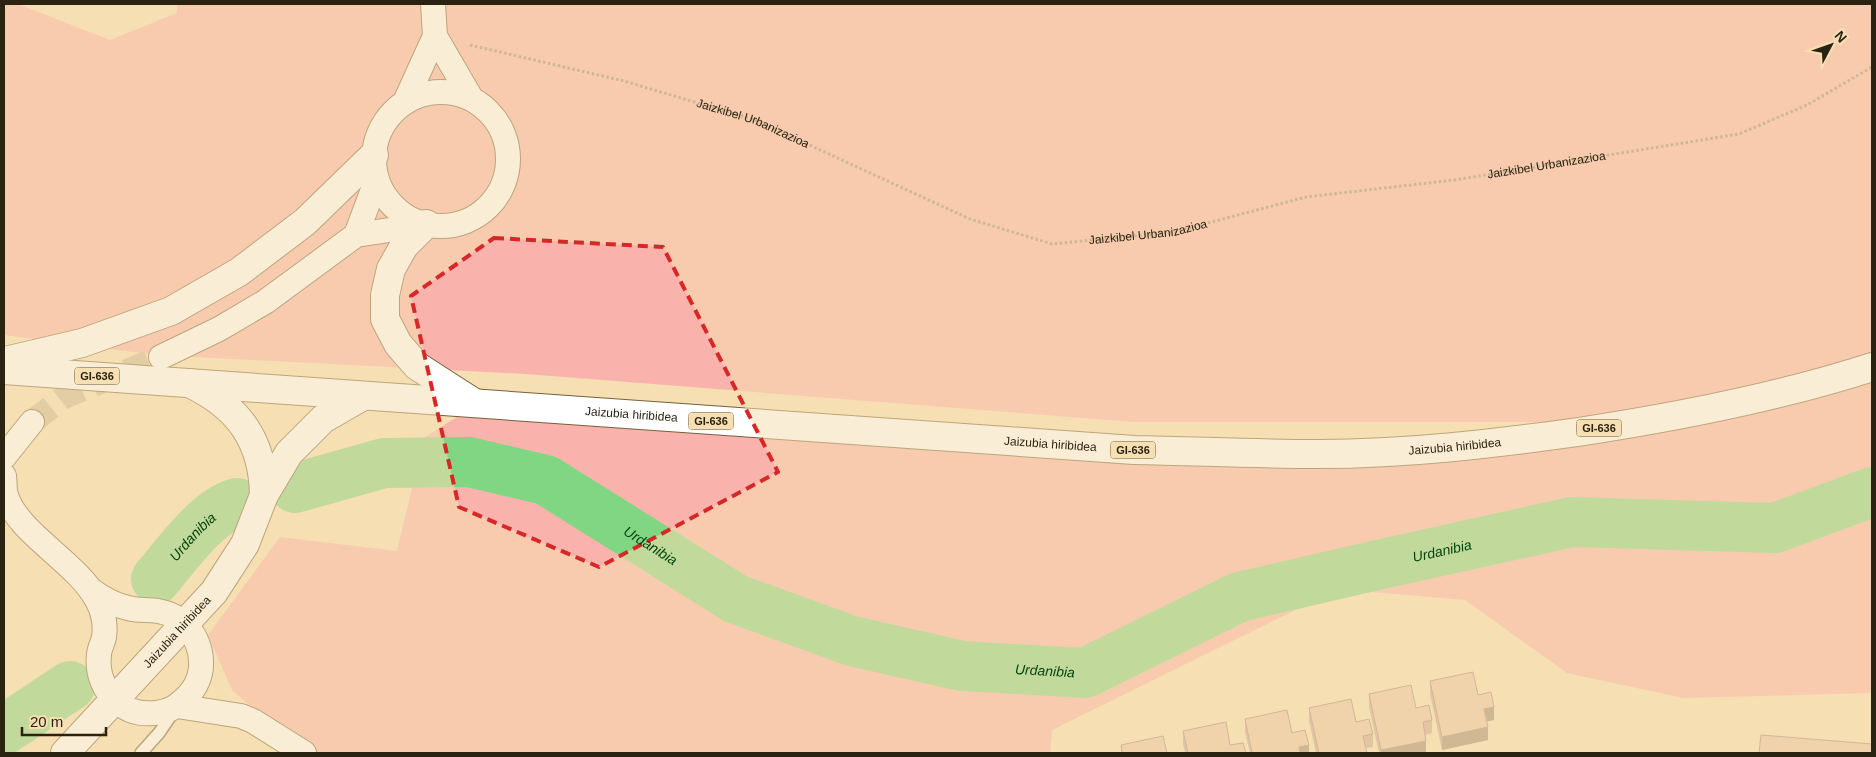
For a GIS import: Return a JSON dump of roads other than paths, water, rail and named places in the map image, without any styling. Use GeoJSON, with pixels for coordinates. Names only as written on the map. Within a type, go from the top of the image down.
{"type":"FeatureCollection","features":[{"type":"Feature","properties":{"kind":"main road"},"geometry":{"type":"LineString","coordinates":[[4,362],[82,343],[179,306],[239,272],[375,167]]}},
{"type":"Feature","properties":{"kind":"main road"},"geometry":{"type":"LineString","coordinates":[[422,223],[404,246],[391,269],[385,295],[385,319],[398,344],[417,366],[476,404]]}},
{"type":"Feature","properties":{"kind":"main road","name":"Jaizubia hiribidea"},"geometry":{"type":"LineString","coordinates":[[65,753],[186,625],[232,567],[245,544],[264,495],[275,473],[305,435],[335,411],[363,396],[1134,450],[1320,454],[1486,445],[1640,422],[1736,403],[1831,380],[1872,367]]}},
{"type":"Feature","properties":{"kind":"main road","name":"GI-636"},"geometry":{"type":"LineString","coordinates":[[4,370],[363,396]]}},
{"type":"Feature","properties":{"kind":"main road","name":"Jaizubia hiribidea"},"geometry":{"type":"LineString","coordinates":[[189,383],[222,401],[247,429],[260,460],[264,495]]}},
{"type":"Feature","properties":{"kind":"street"},"geometry":{"type":"LineString","coordinates":[[433,4],[435,36],[471,98]]}},
{"type":"Feature","properties":{"kind":"street"},"geometry":{"type":"LineString","coordinates":[[405,102],[435,36]]}},
{"type":"Feature","properties":{"kind":"street"},"geometry":{"type":"LineString","coordinates":[[161,357],[220,329],[265,302],[356,235],[422,223],[449,226],[472,219],[490,205],[504,184],[509,159],[505,135],[491,113],[471,98],[442,92],[426,93],[405,102],[389,116],[378,135],[375,167],[356,235]]}},
{"type":"Feature","properties":{"kind":"street"},"geometry":{"type":"LineString","coordinates":[[375,167],[386,197],[400,212],[422,223]]}},
{"type":"Feature","properties":{"kind":"street"},"geometry":{"type":"LineString","coordinates":[[4,457],[32,422]]}},
{"type":"Feature","properties":{"kind":"street"},"geometry":{"type":"LineString","coordinates":[[4,476],[6,496],[20,520],[63,559],[91,590],[102,612],[104,637],[99,654],[98,671],[105,688],[115,700],[130,710],[146,714],[162,712],[177,706],[190,695],[202,667]]}},
{"type":"Feature","properties":{"kind":"street"},"geometry":{"type":"LineString","coordinates":[[91,590],[116,604],[143,610],[159,611],[173,616],[186,625],[197,639],[202,667],[212,693],[229,713]]}},
{"type":"Feature","properties":{"kind":"street"},"geometry":{"type":"LineString","coordinates":[[104,637],[115,623],[128,615],[143,610]]}},
{"type":"Feature","properties":{"kind":"street"},"geometry":{"type":"LineString","coordinates":[[177,706],[229,713],[253,721],[304,753]]}},
{"type":"Feature","properties":{"kind":"lane"},"geometry":{"type":"LineString","coordinates":[[141,753],[160,733],[177,706]]}},
{"type":"Feature","properties":{"kind":"waterway","name":"Urdanibia"},"geometry":{"type":"LineString","coordinates":[[295,488],[384,463],[469,462],[546,480],[736,599],[852,641],[962,666],[1085,673],[1239,597],[1373,566],[1572,522],[1775,528],[1872,492]]}},
{"type":"Feature","properties":{"kind":"waterway","name":"Urdanibia"},"geometry":{"type":"LineString","coordinates":[[156,579],[203,524],[214,515],[237,503]]}},
{"type":"Feature","properties":{"kind":"waterway","name":"Urdanibia"},"geometry":{"type":"LineString","coordinates":[[4,730],[70,686]]}},
{"type":"Feature","properties":{"kind":"tunnel"},"geometry":{"type":"LineString","coordinates":[[32,422],[64,397],[161,357]]}}]}
